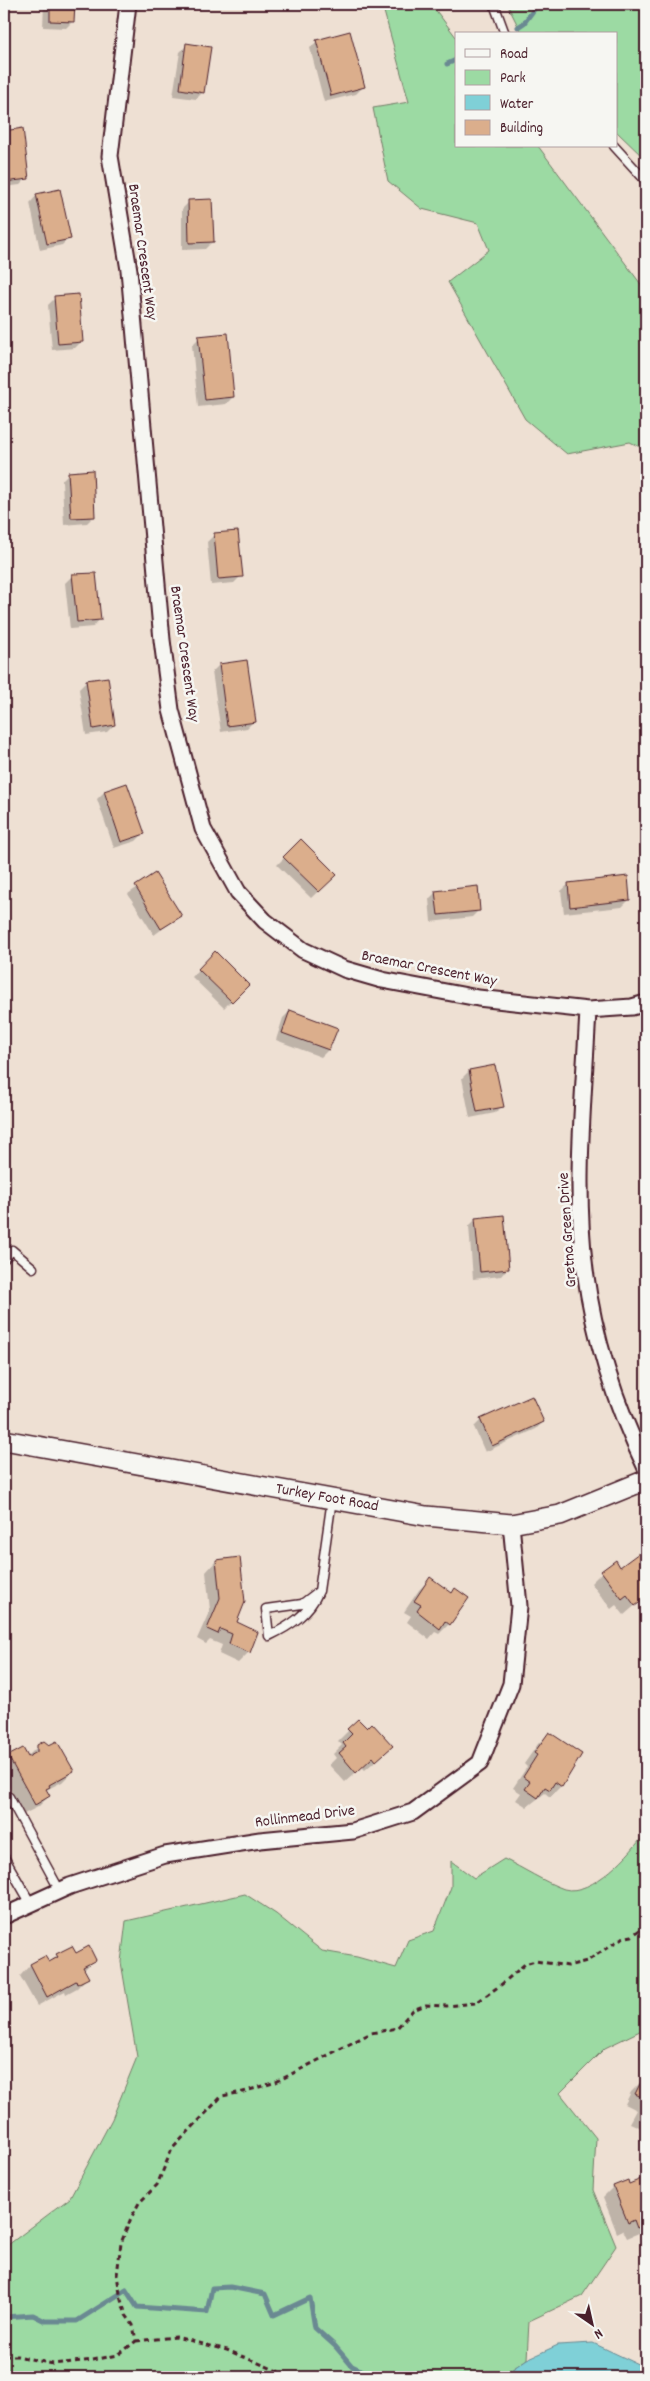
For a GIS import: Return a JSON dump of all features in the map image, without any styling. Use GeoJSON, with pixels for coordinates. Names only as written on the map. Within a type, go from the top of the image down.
{"type":"FeatureCollection","features":[{"type":"Feature","properties":{"kind":"street","name":"Braemar Crescent Way"},"geometry":{"type":"LineString","coordinates":[[128,4],[110,156],[129,270],[162,640],[170,702],[203,829],[238,892],[265,921],[303,950],[344,969],[382,980],[478,998],[588,1010],[632,1007],[646,1003]]}},
{"type":"Feature","properties":{"kind":"street","name":"Gretna Green Drive"},"geometry":{"type":"LineString","coordinates":[[588,1010],[580,1174],[585,1270],[598,1336],[615,1397],[628,1432],[646,1468]]}},
{"type":"Feature","properties":{"kind":"street","name":"Turkey Foot Road"},"geometry":{"type":"LineString","coordinates":[[4,1440],[426,1516],[511,1524],[560,1515],[646,1480]]}},
{"type":"Feature","properties":{"kind":"street","name":"Rollinmead Drive"},"geometry":{"type":"LineString","coordinates":[[4,1916],[60,1891],[165,1855],[260,1840],[353,1831],[413,1812],[480,1763],[511,1684],[519,1606],[511,1524]]}},
{"type":"Feature","properties":{"kind":"lane"},"geometry":{"type":"LineString","coordinates":[[494,4],[504,32]]}},
{"type":"Feature","properties":{"kind":"lane"},"geometry":{"type":"LineString","coordinates":[[616,148],[646,181]]}},
{"type":"Feature","properties":{"kind":"lane"},"geometry":{"type":"LineString","coordinates":[[4,1259],[12,1250],[33,1268]]}},
{"type":"Feature","properties":{"kind":"lane"},"geometry":{"type":"LineString","coordinates":[[319,1591],[302,1604],[266,1610],[268,1636],[290,1627],[314,1603],[319,1591],[332,1499]]}},
{"type":"Feature","properties":{"kind":"lane"},"geometry":{"type":"LineString","coordinates":[[9,1797],[60,1891]]}},
{"type":"Feature","properties":{"kind":"lane"},"geometry":{"type":"LineString","coordinates":[[4,1857],[30,1904]]}},
{"type":"Feature","properties":{"kind":"path"},"geometry":{"type":"LineString","coordinates":[[136,2341],[133,2325],[126,2315],[121,2300],[116,2275],[121,2242],[139,2203],[157,2185],[172,2149],[180,2138],[222,2096],[244,2092],[276,2082],[371,2033],[397,2028],[413,2010],[426,2005],[447,2006],[476,2003],[525,1964],[535,1961],[568,1966],[587,1961],[622,1938],[632,1936],[646,1925]]}},
{"type":"Feature","properties":{"kind":"path"},"geometry":{"type":"LineString","coordinates":[[4,2356],[17,2356],[53,2364],[93,2360],[118,2355],[136,2341],[176,2337],[227,2350],[292,2377]]}},
{"type":"Feature","properties":{"kind":"green space"},"geometry":{"type":"Polygon","coordinates":[[[386,4],[431,4],[455,36],[455,148],[539,148],[646,291],[646,450],[630,442],[567,454],[525,419],[448,282],[489,250],[478,223],[422,209],[388,181],[373,108],[409,102],[383,8],[386,4]]]}},
{"type":"Feature","properties":{"kind":"green space"},"geometry":{"type":"Polygon","coordinates":[[[507,4],[646,4],[646,160],[618,133],[618,32],[521,32],[507,4]]]}},
{"type":"Feature","properties":{"kind":"green space"},"geometry":{"type":"Polygon","coordinates":[[[646,1832],[646,2028],[605,2048],[560,2093],[596,2138],[593,2190],[616,2246],[582,2296],[529,2321],[527,2359],[501,2377],[4,2377],[4,2248],[70,2198],[112,2119],[137,2057],[121,1962],[126,1921],[245,1894],[276,1914],[322,1951],[357,1957],[396,1968],[408,1940],[434,1931],[451,1887],[451,1861],[474,1878],[504,1859],[556,1886],[575,1890],[599,1880],[621,1861],[646,1832]]]}},
{"type":"Feature","properties":{"kind":"water"},"geometry":{"type":"Polygon","coordinates":[[[593,2343],[644,2367],[646,2369],[646,2377],[501,2377],[527,2359],[558,2345],[593,2343]]]}},
{"type":"Feature","properties":{"kind":"building"},"geometry":{"type":"Polygon","coordinates":[[[50,4],[75,4],[74,22],[50,21],[50,4]]]}},
{"type":"Feature","properties":{"kind":"building"},"geometry":{"type":"Polygon","coordinates":[[[350,31],[365,87],[331,96],[316,40],[350,31]]]}},
{"type":"Feature","properties":{"kind":"building"},"geometry":{"type":"Polygon","coordinates":[[[186,43],[211,47],[204,93],[180,89],[186,43]]]}},
{"type":"Feature","properties":{"kind":"building"},"geometry":{"type":"Polygon","coordinates":[[[23,128],[29,179],[4,182],[4,131],[23,128]]]}},
{"type":"Feature","properties":{"kind":"building"},"geometry":{"type":"Polygon","coordinates":[[[60,189],[71,239],[47,244],[36,194],[60,189]]]}},
{"type":"Feature","properties":{"kind":"building"},"geometry":{"type":"Polygon","coordinates":[[[212,199],[214,242],[189,243],[188,200],[212,199]]]}},
{"type":"Feature","properties":{"kind":"building"},"geometry":{"type":"Polygon","coordinates":[[[79,294],[83,342],[58,344],[54,296],[79,294]]]}},
{"type":"Feature","properties":{"kind":"building"},"geometry":{"type":"Polygon","coordinates":[[[228,333],[234,397],[205,400],[198,336],[228,333]]]}},
{"type":"Feature","properties":{"kind":"building"},"geometry":{"type":"Polygon","coordinates":[[[93,470],[95,517],[71,518],[68,472],[93,470]]]}},
{"type":"Feature","properties":{"kind":"building"},"geometry":{"type":"Polygon","coordinates":[[[238,531],[243,577],[218,579],[214,533],[238,531]]]}},
{"type":"Feature","properties":{"kind":"building"},"geometry":{"type":"Polygon","coordinates":[[[96,573],[101,620],[77,622],[72,574],[96,573]]]}},
{"type":"Feature","properties":{"kind":"building"},"geometry":{"type":"Polygon","coordinates":[[[247,660],[256,722],[227,726],[219,664],[247,660]]]}},
{"type":"Feature","properties":{"kind":"building"},"geometry":{"type":"Polygon","coordinates":[[[108,677],[115,725],[93,729],[86,680],[108,677]]]}},
{"type":"Feature","properties":{"kind":"building"},"geometry":{"type":"Polygon","coordinates":[[[127,783],[145,834],[121,842],[104,791],[127,783]]]}},
{"type":"Feature","properties":{"kind":"building"},"geometry":{"type":"Polygon","coordinates":[[[301,839],[337,875],[319,892],[283,857],[301,839]]]}},
{"type":"Feature","properties":{"kind":"building"},"geometry":{"type":"Polygon","coordinates":[[[155,873],[182,916],[161,929],[135,886],[155,873]]]}},
{"type":"Feature","properties":{"kind":"building"},"geometry":{"type":"Polygon","coordinates":[[[628,876],[630,900],[570,907],[568,883],[628,876]]]}},
{"type":"Feature","properties":{"kind":"building"},"geometry":{"type":"Polygon","coordinates":[[[478,886],[480,911],[438,915],[435,891],[478,886]]]}},
{"type":"Feature","properties":{"kind":"building"},"geometry":{"type":"Polygon","coordinates":[[[215,951],[249,985],[232,1002],[198,969],[215,951]]]}},
{"type":"Feature","properties":{"kind":"building"},"geometry":{"type":"Polygon","coordinates":[[[290,1010],[338,1028],[329,1050],[282,1033],[290,1010]]]}},
{"type":"Feature","properties":{"kind":"building"},"geometry":{"type":"Polygon","coordinates":[[[495,1065],[504,1107],[477,1112],[469,1070],[495,1065]]]}},
{"type":"Feature","properties":{"kind":"building"},"geometry":{"type":"Polygon","coordinates":[[[4,1201],[10,1201],[8,1230],[4,1230],[4,1201]]]}},
{"type":"Feature","properties":{"kind":"building"},"geometry":{"type":"Polygon","coordinates":[[[504,1215],[509,1269],[480,1272],[475,1218],[504,1215]]]}},
{"type":"Feature","properties":{"kind":"building"},"geometry":{"type":"Polygon","coordinates":[[[532,1396],[544,1422],[492,1446],[480,1419],[532,1396]]]}},
{"type":"Feature","properties":{"kind":"building"},"geometry":{"type":"Polygon","coordinates":[[[643,1550],[646,1555],[646,1589],[644,1590],[646,1598],[635,1606],[627,1595],[622,1599],[601,1571],[616,1560],[620,1567],[643,1550]]]}},
{"type":"Feature","properties":{"kind":"building"},"geometry":{"type":"Polygon","coordinates":[[[240,1557],[245,1602],[237,1622],[258,1632],[250,1653],[229,1644],[232,1634],[220,1629],[218,1634],[207,1629],[220,1598],[216,1560],[240,1557]]]}},
{"type":"Feature","properties":{"kind":"building"},"geometry":{"type":"Polygon","coordinates":[[[430,1577],[452,1593],[455,1588],[469,1598],[450,1625],[445,1621],[440,1629],[417,1611],[421,1605],[414,1601],[430,1577]]]}},
{"type":"Feature","properties":{"kind":"building"},"geometry":{"type":"Polygon","coordinates":[[[358,1719],[367,1728],[372,1723],[393,1746],[376,1761],[373,1757],[356,1773],[339,1753],[346,1747],[343,1743],[352,1734],[347,1729],[358,1719]]]}},
{"type":"Feature","properties":{"kind":"building"},"geometry":{"type":"Polygon","coordinates":[[[549,1732],[582,1754],[562,1787],[555,1782],[550,1790],[545,1787],[538,1798],[525,1789],[530,1782],[523,1777],[537,1755],[534,1753],[549,1732]]]}},
{"type":"Feature","properties":{"kind":"building"},"geometry":{"type":"Polygon","coordinates":[[[44,1741],[49,1745],[57,1741],[74,1771],[49,1785],[50,1787],[46,1789],[50,1796],[35,1805],[8,1756],[23,1748],[28,1757],[37,1752],[37,1745],[44,1741]]]}},
{"type":"Feature","properties":{"kind":"building"},"geometry":{"type":"Polygon","coordinates":[[[72,1946],[76,1953],[89,1946],[96,1960],[83,1967],[89,1978],[77,1984],[76,1981],[47,1997],[30,1964],[45,1956],[49,1962],[58,1957],[56,1954],[72,1946]]]}},
{"type":"Feature","properties":{"kind":"building"},"geometry":{"type":"Polygon","coordinates":[[[642,2080],[646,2082],[646,2099],[635,2094],[642,2080]]]}},
{"type":"Feature","properties":{"kind":"building"},"geometry":{"type":"Polygon","coordinates":[[[646,2177],[646,2224],[637,2228],[634,2220],[628,2223],[613,2186],[628,2180],[629,2184],[646,2177]]]}},
{"type":"Feature","properties":{"kind":"waterway"},"geometry":{"type":"LineString","coordinates":[[518,27],[524,23],[538,4]]}},
{"type":"Feature","properties":{"kind":"waterway"},"geometry":{"type":"LineString","coordinates":[[447,64],[455,60]]}},
{"type":"Feature","properties":{"kind":"waterway"},"geometry":{"type":"LineString","coordinates":[[4,2317],[33,2315],[45,2321],[77,2321],[126,2290],[137,2307],[207,2312],[212,2288],[230,2287],[265,2294],[274,2315],[310,2298],[315,2328],[335,2346],[352,2366],[375,2377]]}}]}
